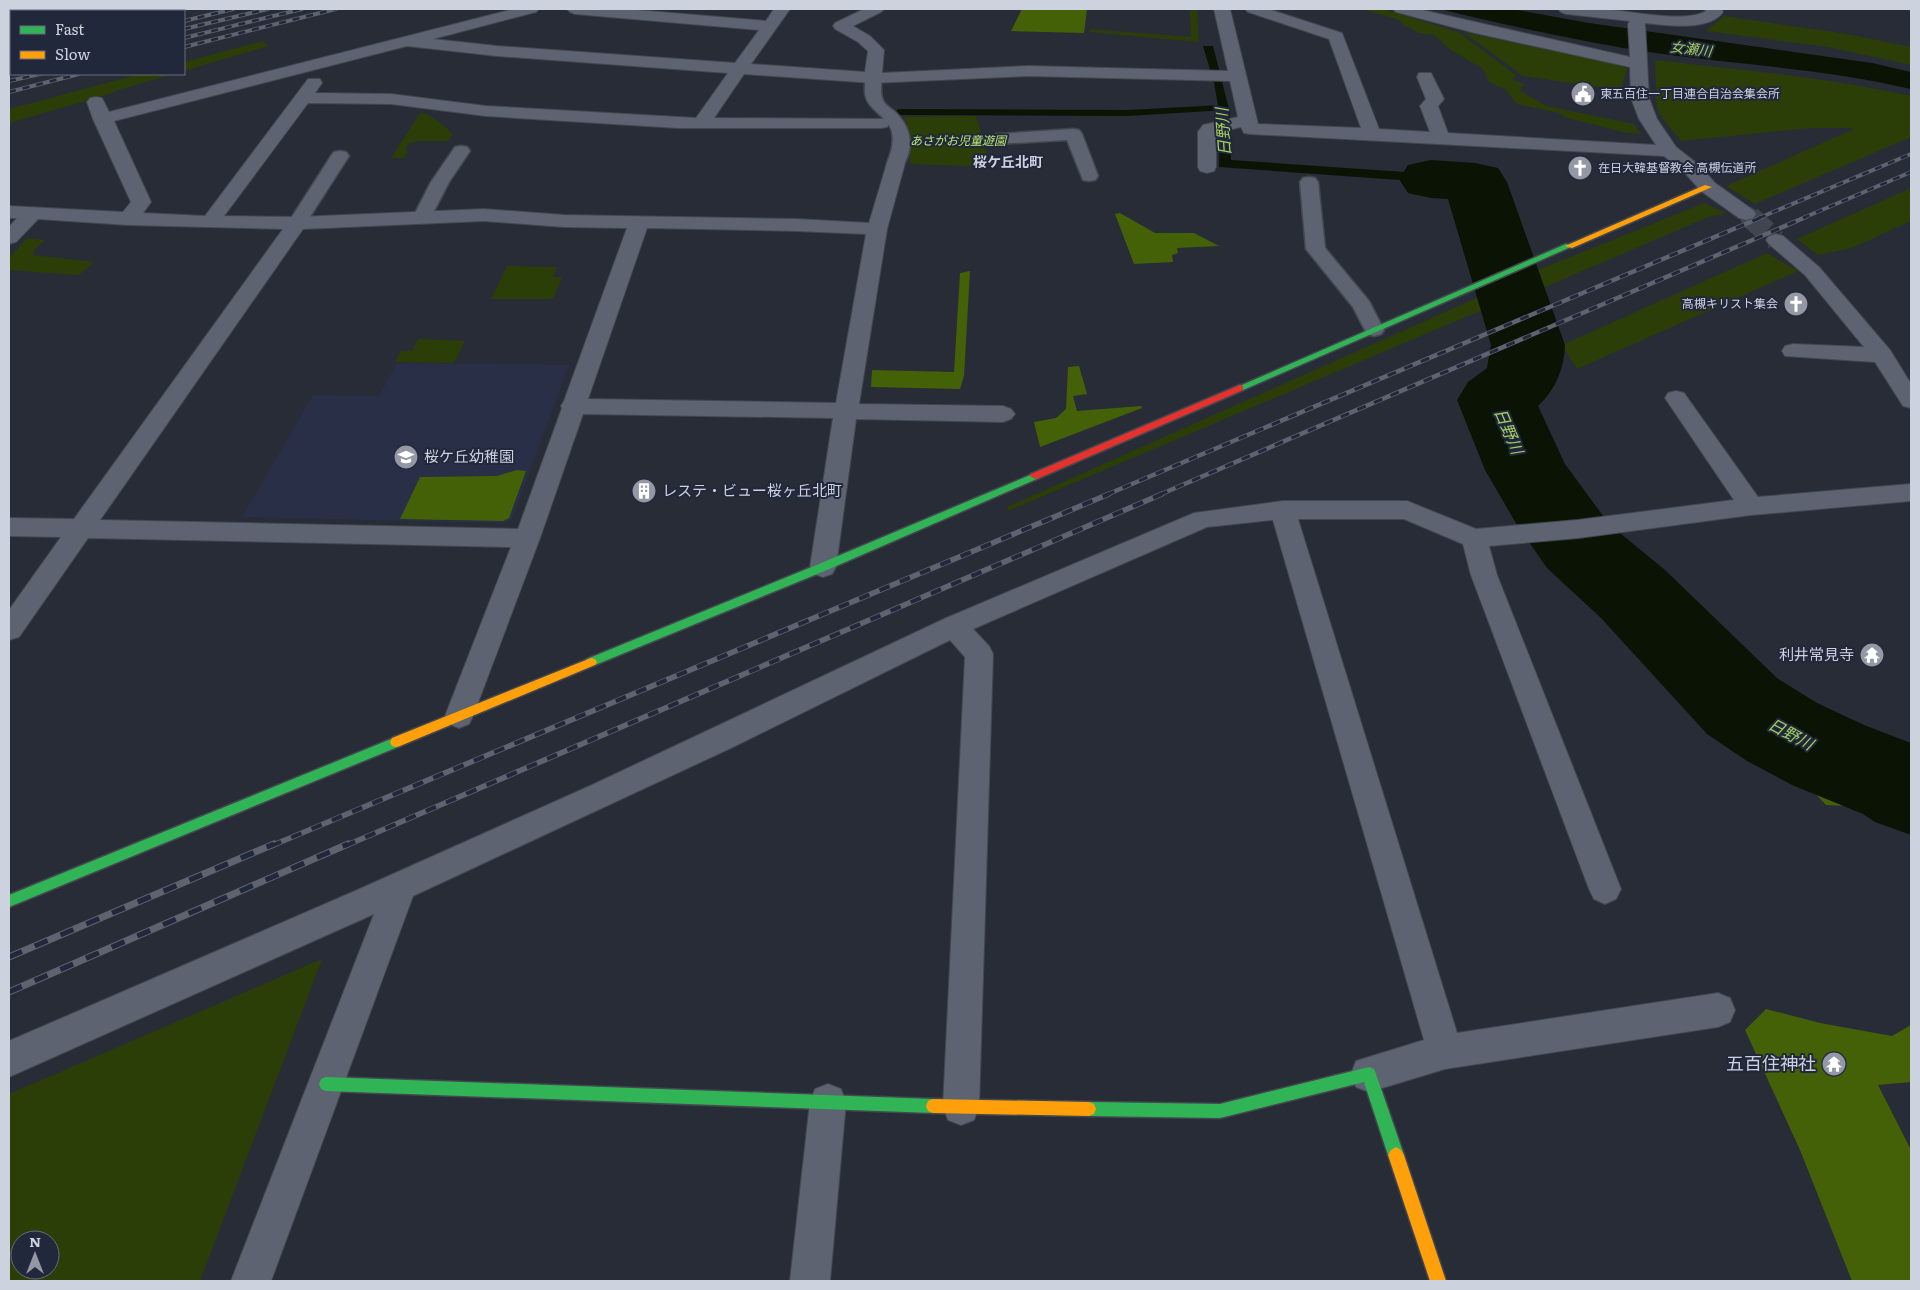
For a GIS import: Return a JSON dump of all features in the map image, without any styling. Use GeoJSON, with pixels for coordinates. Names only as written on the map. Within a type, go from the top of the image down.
{"type":"FeatureCollection","features":[{"type":"Feature","properties":{"kind":"street"},"geometry":{"type":"LineString","coordinates":[[102,118],[530,9]]}},
{"type":"Feature","properties":{"kind":"street"},"geometry":{"type":"LineString","coordinates":[[575,9],[769,26]]}},
{"type":"Feature","properties":{"kind":"street"},"geometry":{"type":"LineString","coordinates":[[701,123],[782,9]]}},
{"type":"Feature","properties":{"kind":"street"},"geometry":{"type":"LineString","coordinates":[[873,78],[876,50],[864,39],[841,26],[876,9]]}},
{"type":"Feature","properties":{"kind":"street"},"geometry":{"type":"LineString","coordinates":[[1222,9],[1232,76],[1242,120],[1250,128],[1670,151]]}},
{"type":"Feature","properties":{"kind":"street"},"geometry":{"type":"LineString","coordinates":[[1254,9],[1336,36],[1372,134]]}},
{"type":"Feature","properties":{"kind":"street"},"geometry":{"type":"LineString","coordinates":[[1401,9],[1475,28],[1637,60]]}},
{"type":"Feature","properties":{"kind":"street"},"geometry":{"type":"LineString","coordinates":[[1566,9],[1638,21],[1710,18],[1716,12],[1712,9]]}},
{"type":"Feature","properties":{"kind":"street"},"geometry":{"type":"LineString","coordinates":[[1638,21],[1637,60],[1640,98],[1643,109],[1670,151],[1692,169],[1708,187],[1746,214]]}},
{"type":"Feature","properties":{"kind":"street"},"geometry":{"type":"LineString","coordinates":[[408,41],[497,51],[873,78],[999,71],[1092,80],[1208,75],[1232,76]]}},
{"type":"Feature","properties":{"kind":"street"},"geometry":{"type":"LineString","coordinates":[[210,222],[332,59]]}},
{"type":"Feature","properties":{"kind":"street"},"geometry":{"type":"LineString","coordinates":[[1425,77],[1435,99],[1429,106],[1441,138]]}},
{"type":"Feature","properties":{"kind":"street"},"geometry":{"type":"LineString","coordinates":[[303,98],[391,99],[486,111],[701,123],[881,123]]}},
{"type":"Feature","properties":{"kind":"street"},"geometry":{"type":"LineString","coordinates":[[95,102],[140,202],[128,219]]}},
{"type":"Feature","properties":{"kind":"street"},"geometry":{"type":"LineString","coordinates":[[1208,167],[1207,132],[1209,129],[1242,120]]}},
{"type":"Feature","properties":{"kind":"street"},"geometry":{"type":"LineString","coordinates":[[823,566],[846,411],[877,228],[896,163]]}},
{"type":"Feature","properties":{"kind":"street"},"geometry":{"type":"LineString","coordinates":[[9,901],[823,566],[1708,187]]}},
{"type":"Feature","properties":{"kind":"street"},"geometry":{"type":"LineString","coordinates":[[9,212],[210,222],[297,223],[484,215],[564,221],[877,228]]}},
{"type":"Feature","properties":{"kind":"street"},"geometry":{"type":"LineString","coordinates":[[9,238],[32,213]]}},
{"type":"Feature","properties":{"kind":"street"},"geometry":{"type":"LineString","coordinates":[[9,630],[297,223]]}},
{"type":"Feature","properties":{"kind":"street"},"geometry":{"type":"LineString","coordinates":[[459,716],[526,538],[639,223]]}},
{"type":"Feature","properties":{"kind":"street"},"geometry":{"type":"LineString","coordinates":[[1776,240],[1812,271],[1882,355],[1911,401]]}},
{"type":"Feature","properties":{"kind":"street"},"geometry":{"type":"LineString","coordinates":[[1793,351],[1882,355]]}},
{"type":"Feature","properties":{"kind":"street"},"geometry":{"type":"LineString","coordinates":[[1676,398],[1751,506]]}},
{"type":"Feature","properties":{"kind":"street"},"geometry":{"type":"LineString","coordinates":[[572,406],[1003,414]]}},
{"type":"Feature","properties":{"kind":"street"},"geometry":{"type":"LineString","coordinates":[[9,1059],[400,888],[788,709],[954,626],[1203,519],[1284,510],[1407,510],[1474,538],[1567,529],[1751,506],[1911,493]]}},
{"type":"Feature","properties":{"kind":"street"},"geometry":{"type":"LineString","coordinates":[[1284,510],[1445,1052]]}},
{"type":"Feature","properties":{"kind":"street"},"geometry":{"type":"LineString","coordinates":[[9,527],[526,538]]}},
{"type":"Feature","properties":{"kind":"street"},"geometry":{"type":"LineString","coordinates":[[1474,538],[1484,575],[1605,889]]}},
{"type":"Feature","properties":{"kind":"street"},"geometry":{"type":"LineString","coordinates":[[954,626],[979,654],[961,1107]]}},
{"type":"Feature","properties":{"kind":"street"},"geometry":{"type":"LineString","coordinates":[[251,1281],[400,888]]}},
{"type":"Feature","properties":{"kind":"street"},"geometry":{"type":"LineString","coordinates":[[326,1084],[961,1107],[1220,1111],[1369,1074],[1445,1052],[1718,1010]]}},
{"type":"Feature","properties":{"kind":"street"},"geometry":{"type":"LineString","coordinates":[[1369,1074],[1438,1281]]}},
{"type":"Feature","properties":{"kind":"street"},"geometry":{"type":"LineString","coordinates":[[810,1281],[828,1102]]}},
{"type":"Feature","properties":{"kind":"lane"},"geometry":{"type":"LineString","coordinates":[[873,78],[875,102],[892,118],[900,131],[902,146],[896,163]]}},
{"type":"Feature","properties":{"kind":"lane"},"geometry":{"type":"LineString","coordinates":[[998,139],[1073,134],[1089,176]]}},
{"type":"Feature","properties":{"kind":"lane"},"geometry":{"type":"LineString","coordinates":[[422,217],[440,182],[461,151]]}},
{"type":"Feature","properties":{"kind":"lane"},"geometry":{"type":"LineString","coordinates":[[297,223],[340,156]]}},
{"type":"Feature","properties":{"kind":"lane"},"geometry":{"type":"LineString","coordinates":[[1309,182],[1316,248],[1362,305],[1374,330]]}},
{"type":"Feature","properties":{"kind":"shaded area","name":"桜ケ丘幼稚園"},"geometry":{"type":"Polygon","coordinates":[[[397,363],[569,365],[512,519],[504,523],[242,517],[313,395],[379,396],[397,363]]]}},
{"type":"Feature","properties":{"kind":"green space"},"geometry":{"type":"Polygon","coordinates":[[[1022,9],[1087,9],[1084,33],[1011,31],[1022,9]]]}},
{"type":"Feature","properties":{"kind":"green space"},"geometry":{"type":"Polygon","coordinates":[[[1190,9],[1197,9],[1199,42],[1089,32],[1090,29],[1191,37],[1190,9]]]}},
{"type":"Feature","properties":{"kind":"green space"},"geometry":{"type":"Polygon","coordinates":[[[1361,9],[1383,9],[1458,32],[1516,75],[1513,80],[1524,84],[1520,91],[1547,106],[1634,124],[1641,134],[1627,133],[1564,117],[1559,113],[1517,104],[1505,89],[1489,82],[1483,69],[1451,50],[1434,35],[1418,33],[1404,26],[1400,20],[1361,9]]]}},
{"type":"Feature","properties":{"kind":"green space"},"geometry":{"type":"Polygon","coordinates":[[[1724,16],[1847,34],[1911,47],[1911,65],[1828,47],[1706,31],[1724,16]]]}},
{"type":"Feature","properties":{"kind":"green space"},"geometry":{"type":"Polygon","coordinates":[[[1463,32],[1619,65],[1627,68],[1621,90],[1523,76],[1463,32]]]}},
{"type":"Feature","properties":{"kind":"green space"},"geometry":{"type":"Polygon","coordinates":[[[263,41],[268,46],[185,71],[185,62],[263,41]]]}},
{"type":"Feature","properties":{"kind":"green space"},"geometry":{"type":"Polygon","coordinates":[[[1655,60],[1815,79],[1911,96],[1911,137],[1755,204],[1726,186],[1854,129],[1809,128],[1681,141],[1662,118],[1657,107],[1655,60]]]}},
{"type":"Feature","properties":{"kind":"green space"},"geometry":{"type":"Polygon","coordinates":[[[136,75],[170,75],[9,123],[9,109],[136,75]]]}},
{"type":"Feature","properties":{"kind":"green space"},"geometry":{"type":"Polygon","coordinates":[[[421,112],[438,121],[453,134],[448,141],[415,141],[409,143],[405,150],[408,151],[404,158],[391,158],[421,112]]]}},
{"type":"Feature","properties":{"kind":"green space","name":"あさがお児童遊園"},"geometry":{"type":"Polygon","coordinates":[[[976,116],[991,167],[910,164],[909,134],[904,117],[976,116]]]}},
{"type":"Feature","properties":{"kind":"green space"},"geometry":{"type":"Polygon","coordinates":[[[1911,188],[1911,221],[1852,248],[1818,255],[1797,239],[1911,188]]]}},
{"type":"Feature","properties":{"kind":"green space"},"geometry":{"type":"Polygon","coordinates":[[[1704,203],[1726,213],[1711,216],[1531,293],[1518,278],[1704,203]]]}},
{"type":"Feature","properties":{"kind":"green space"},"geometry":{"type":"Polygon","coordinates":[[[1120,213],[1155,233],[1194,233],[1219,246],[1177,248],[1178,253],[1172,255],[1173,262],[1134,264],[1115,214],[1120,213]]]}},
{"type":"Feature","properties":{"kind":"green space"},"geometry":{"type":"Polygon","coordinates":[[[27,238],[45,240],[35,249],[33,255],[94,262],[79,275],[9,270],[9,258],[27,238]]]}},
{"type":"Feature","properties":{"kind":"green space"},"geometry":{"type":"Polygon","coordinates":[[[1767,253],[1798,271],[1577,369],[1562,345],[1767,253]]]}},
{"type":"Feature","properties":{"kind":"green space"},"geometry":{"type":"Polygon","coordinates":[[[507,266],[557,267],[553,277],[562,277],[553,299],[491,299],[507,266]]]}},
{"type":"Feature","properties":{"kind":"green space"},"geometry":{"type":"Polygon","coordinates":[[[970,271],[964,376],[960,389],[871,387],[872,370],[954,372],[960,273],[970,271]]]}},
{"type":"Feature","properties":{"kind":"green space"},"geometry":{"type":"Polygon","coordinates":[[[1479,297],[1495,307],[1475,313],[1008,511],[1007,507],[1479,297]]]}},
{"type":"Feature","properties":{"kind":"green space"},"geometry":{"type":"Polygon","coordinates":[[[418,339],[465,341],[454,363],[395,362],[401,351],[412,351],[418,339]]]}},
{"type":"Feature","properties":{"kind":"green space"},"geometry":{"type":"Polygon","coordinates":[[[1079,366],[1087,394],[1073,396],[1077,411],[1141,406],[1142,408],[1040,447],[1034,422],[1056,418],[1066,409],[1068,367],[1079,366]]]}},
{"type":"Feature","properties":{"kind":"green space"},"geometry":{"type":"Polygon","coordinates":[[[517,470],[526,471],[509,518],[503,521],[400,519],[420,477],[497,476],[517,470]]]}},
{"type":"Feature","properties":{"kind":"green space"},"geometry":{"type":"Polygon","coordinates":[[[1795,761],[1842,773],[1903,798],[1911,803],[1911,825],[1867,807],[1826,805],[1809,787],[1795,761]]]}},
{"type":"Feature","properties":{"kind":"green space"},"geometry":{"type":"Polygon","coordinates":[[[322,959],[200,1281],[9,1281],[9,1094],[322,959]]]}},
{"type":"Feature","properties":{"kind":"green space"},"geometry":{"type":"Polygon","coordinates":[[[1766,1009],[1820,1023],[1892,1036],[1911,1025],[1911,1082],[1878,1085],[1911,1150],[1911,1281],[1852,1281],[1800,1150],[1745,1030],[1766,1009]]]}},
{"type":"Feature","properties":{"kind":"water","name":"女瀬川"},"geometry":{"type":"Polygon","coordinates":[[[1439,9],[1512,9],[1589,23],[1872,63],[1911,72],[1911,89],[1815,72],[1628,49],[1492,22],[1439,9]]]}},
{"type":"Feature","properties":{"kind":"water"},"geometry":{"type":"Polygon","coordinates":[[[1203,46],[1213,46],[1230,113],[1231,160],[1478,177],[1481,180],[1509,262],[1495,267],[1470,185],[1219,167],[1220,116],[1214,83],[1203,46]]]}},
{"type":"Feature","properties":{"kind":"water"},"geometry":{"type":"Polygon","coordinates":[[[1515,281],[1537,348],[1538,373],[1507,401],[1485,399],[1486,393],[1509,381],[1513,357],[1514,325],[1508,309],[1484,295],[1515,281]]]}},
{"type":"Feature","properties":{"kind":"waterway"},"geometry":{"type":"LineString","coordinates":[[899,112],[1128,113],[1222,108]]}},
{"type":"Feature","properties":{"kind":"waterway","name":"日野川"},"geometry":{"type":"LineString","coordinates":[[1431,179],[1475,182],[1528,345],[1526,365],[1521,378],[1512,388],[1496,400],[1526,470],[1547,504],[1578,546],[1633,594],[1742,706],[1782,732],[1828,755],[1899,783],[1911,791]]}},
{"type":"Feature","properties":{"kind":"tunnel"},"geometry":{"type":"LineString","coordinates":[[1746,214],[1751,218]]}},
{"type":"Feature","properties":{"kind":"tunnel"},"geometry":{"type":"LineString","coordinates":[[1750,217],[1776,240]]}},
{"type":"Feature","properties":{"kind":"railway"},"geometry":{"type":"LineString","coordinates":[[185,21],[233,9]]}},
{"type":"Feature","properties":{"kind":"railway"},"geometry":{"type":"LineString","coordinates":[[185,29],[268,9]]}},
{"type":"Feature","properties":{"kind":"railway"},"geometry":{"type":"LineString","coordinates":[[185,38],[302,9]]}},
{"type":"Feature","properties":{"kind":"railway"},"geometry":{"type":"LineString","coordinates":[[185,47],[336,9]]}},
{"type":"Feature","properties":{"kind":"railway"},"geometry":{"type":"LineString","coordinates":[[9,81],[36,75]]}},
{"type":"Feature","properties":{"kind":"railway"},"geometry":{"type":"LineString","coordinates":[[9,92],[75,75]]}},
{"type":"Feature","properties":{"kind":"railway"},"geometry":{"type":"LineString","coordinates":[[1759,218],[1911,154]]}},
{"type":"Feature","properties":{"kind":"railway"},"geometry":{"type":"LineString","coordinates":[[1803,218],[1911,172]]}},
{"type":"Feature","properties":{"kind":"railway"},"geometry":{"type":"LineString","coordinates":[[1106,495],[1762,217]]}},
{"type":"Feature","properties":{"kind":"railway"},"geometry":{"type":"LineString","coordinates":[[1159,495],[1806,217]]}},
{"type":"Feature","properties":{"kind":"railway"},"geometry":{"type":"LineString","coordinates":[[271,846],[1109,494]]}},
{"type":"Feature","properties":{"kind":"railway"},"geometry":{"type":"LineString","coordinates":[[345,846],[1162,494]]}},
{"type":"Feature","properties":{"kind":"railway"},"geometry":{"type":"LineString","coordinates":[[9,957],[274,844]]}},
{"type":"Feature","properties":{"kind":"railway"},"geometry":{"type":"LineString","coordinates":[[9,992],[348,844]]}},
{"type":"Feature","properties":{"kind":"traffic: fast"},"geometry":{"type":"LineString","coordinates":[[1240,388],[1569,246]]}},
{"type":"Feature","properties":{"kind":"traffic: fast"},"geometry":{"type":"LineString","coordinates":[[591,662],[823,567],[1035,476]]}},
{"type":"Feature","properties":{"kind":"traffic: fast"},"geometry":{"type":"LineString","coordinates":[[9,901],[396,742]]}},
{"type":"Feature","properties":{"kind":"traffic: fast"},"geometry":{"type":"LineString","coordinates":[[1089,1109],[1220,1111],[1369,1074],[1396,1155]]}},
{"type":"Feature","properties":{"kind":"traffic: fast"},"geometry":{"type":"LineString","coordinates":[[326,1084],[933,1106]]}},
{"type":"Feature","properties":{"kind":"traffic: slow"},"geometry":{"type":"LineString","coordinates":[[1569,246],[1708,187]]}},
{"type":"Feature","properties":{"kind":"traffic: slow"},"geometry":{"type":"LineString","coordinates":[[396,742],[591,662]]}},
{"type":"Feature","properties":{"kind":"traffic: slow"},"geometry":{"type":"LineString","coordinates":[[933,1106],[1089,1109]]}},
{"type":"Feature","properties":{"kind":"traffic: slow"},"geometry":{"type":"LineString","coordinates":[[1396,1155],[1438,1281]]}},
{"type":"Feature","properties":{"kind":"traffic: jam"},"geometry":{"type":"LineString","coordinates":[[1035,476],[1240,388]]}},
{"type":"Feature","properties":{"kind":"place","name":"東五百住一丁目連合自治会集会所"},"geometry":{"type":"Point","coordinates":[1583,94]}},
{"type":"Feature","properties":{"kind":"place","name":"在日大韓基督教会 高槻伝道所"},"geometry":{"type":"Point","coordinates":[1580,168]}},
{"type":"Feature","properties":{"kind":"place","name":"高槻キリスト集会"},"geometry":{"type":"Point","coordinates":[1796,304]}},
{"type":"Feature","properties":{"kind":"place","name":"桜ケ丘幼稚園"},"geometry":{"type":"Point","coordinates":[406,457]}},
{"type":"Feature","properties":{"kind":"place","name":"レステ・ビュー桜ヶ丘北町"},"geometry":{"type":"Point","coordinates":[644,491]}},
{"type":"Feature","properties":{"kind":"place","name":"利井常見寺"},"geometry":{"type":"Point","coordinates":[1872,655]}},
{"type":"Feature","properties":{"kind":"place","name":"五百住神社"},"geometry":{"type":"Point","coordinates":[1834,1064]}},
{"type":"Feature","properties":{"kind":"district","name":"桜ケ丘北町"},"geometry":{"type":"Point","coordinates":[1008,162]}}]}
